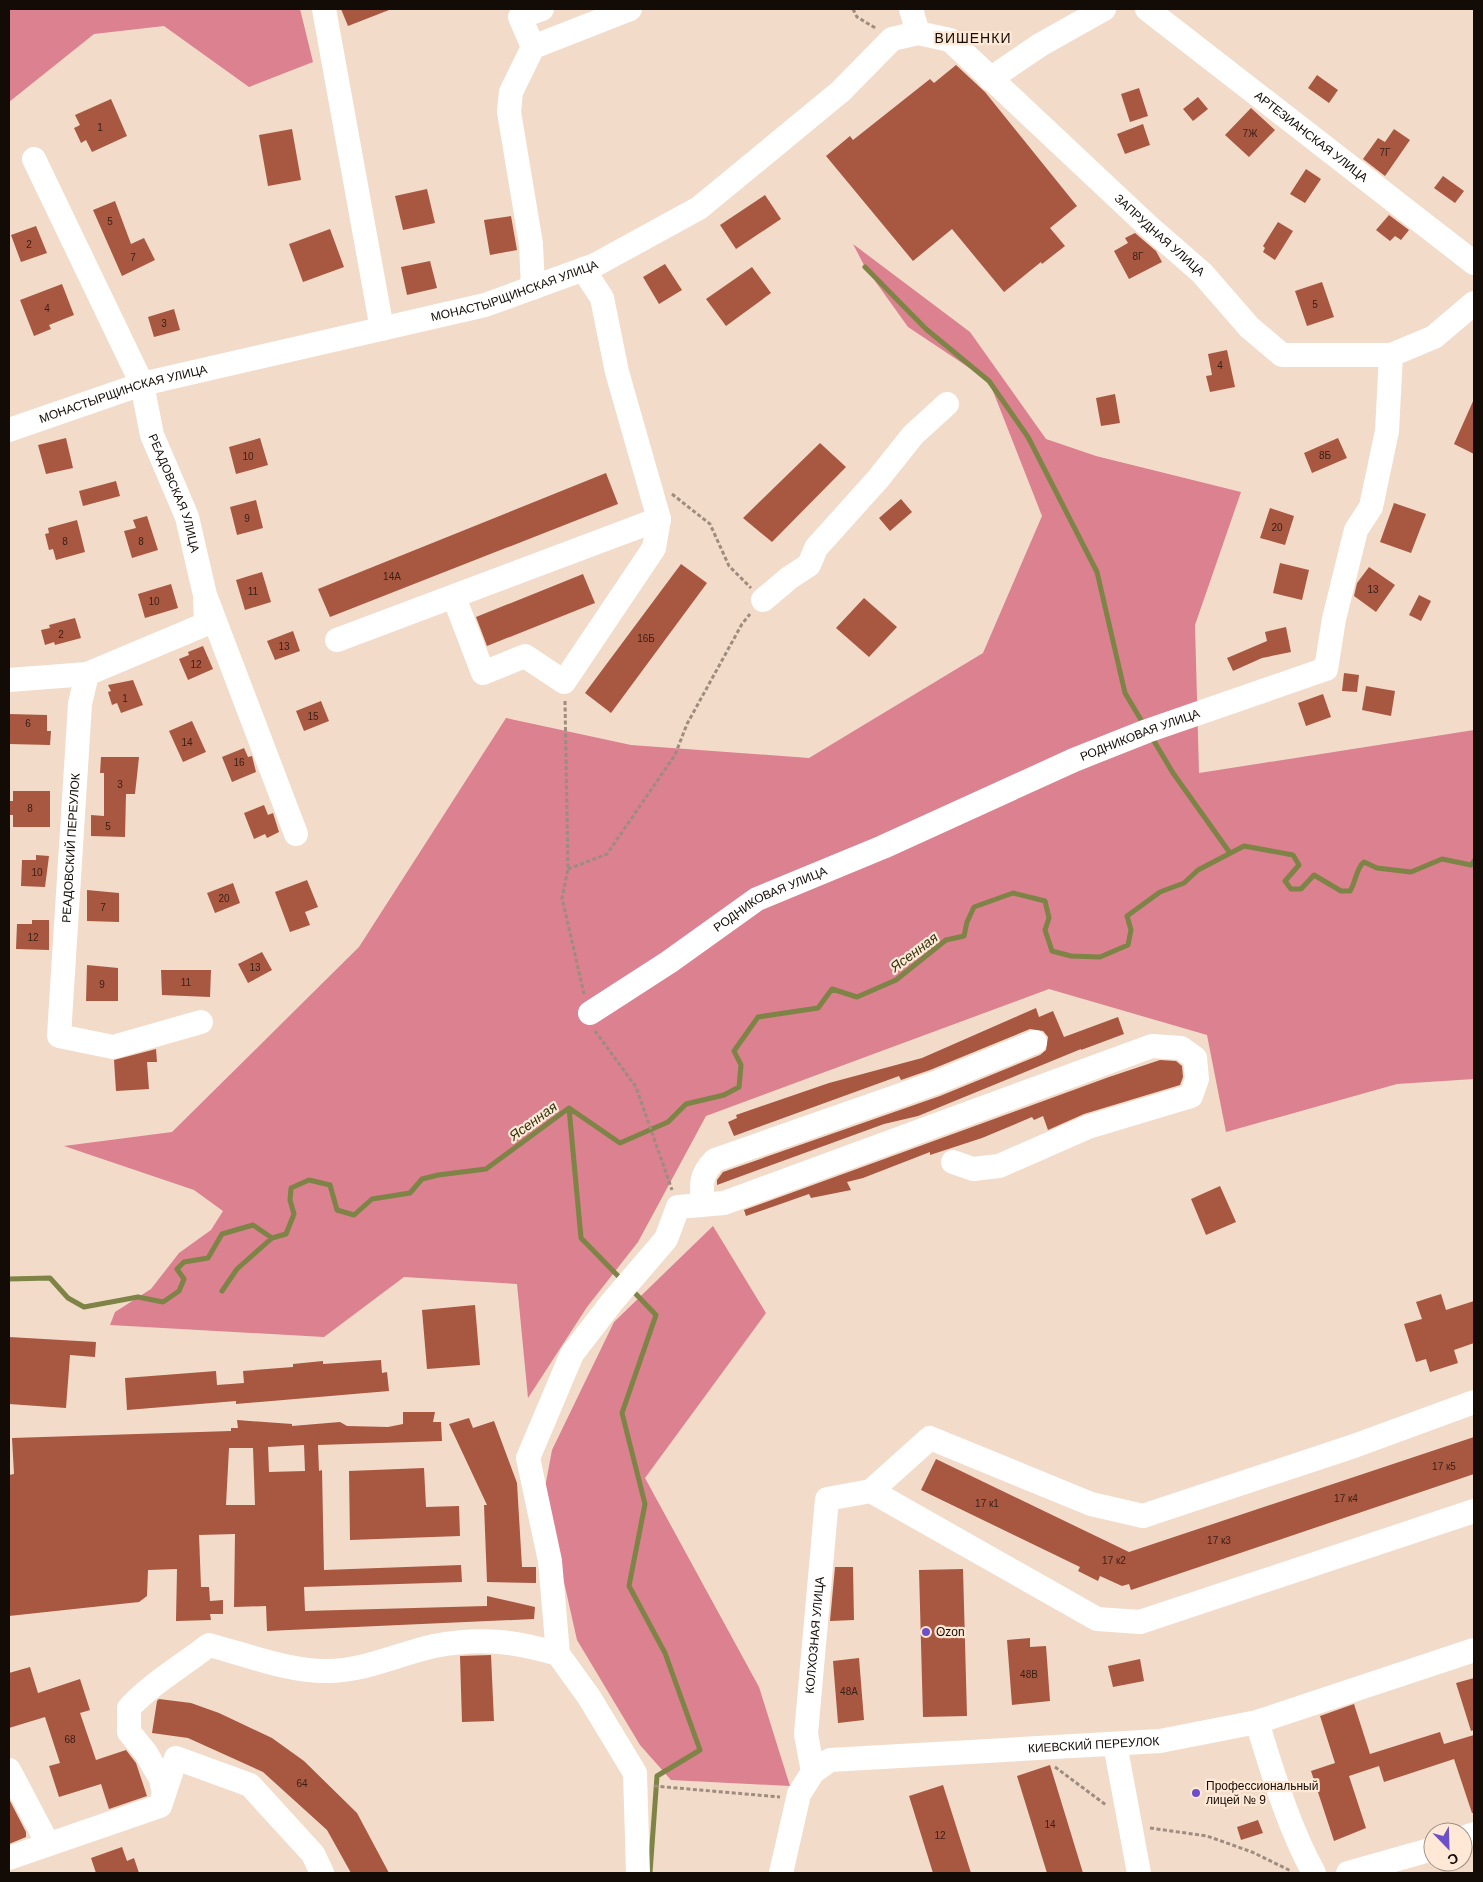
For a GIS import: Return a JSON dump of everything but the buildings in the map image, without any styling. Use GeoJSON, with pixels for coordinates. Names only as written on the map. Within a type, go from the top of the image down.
{"type":"FeatureCollection","features":[{"type":"Feature","properties":{"kind":"street"},"geometry":{"type":"LineString","coordinates":[[324,9],[382,329]]}},
{"type":"Feature","properties":{"kind":"street"},"geometry":{"type":"LineString","coordinates":[[533,47],[520,17],[542,9]]}},
{"type":"Feature","properties":{"kind":"street"},"geometry":{"type":"LineString","coordinates":[[534,288],[531,244],[510,112],[511,92],[533,47],[630,9]]}},
{"type":"Feature","properties":{"kind":"street"},"geometry":{"type":"LineString","coordinates":[[892,39],[918,33],[911,9]]}},
{"type":"Feature","properties":{"kind":"street"},"geometry":{"type":"LineString","coordinates":[[990,79],[1040,45],[1104,9]]}},
{"type":"Feature","properties":{"kind":"street","name":"АРТЕЗИАНСКАЯ УЛИЦА"},"geometry":{"type":"LineString","coordinates":[[1147,9],[1474,263]]}},
{"type":"Feature","properties":{"kind":"street","name":"ЗАПРУДНАЯ УЛИЦА"},"geometry":{"type":"LineString","coordinates":[[918,33],[950,40],[1202,273],[1249,327],[1282,355],[1391,355]]}},
{"type":"Feature","properties":{"kind":"street","name":"МОНАСТЫРЩИНСКАЯ УЛИЦА"},"geometry":{"type":"LineString","coordinates":[[9,430],[142,384],[485,305],[583,269],[699,208],[841,92],[892,39]]}},
{"type":"Feature","properties":{"kind":"street","name":"РЕАДОВСКАЯ УЛИЦА"},"geometry":{"type":"LineString","coordinates":[[34,159],[142,384],[152,436],[187,517],[205,595],[296,834]]}},
{"type":"Feature","properties":{"kind":"street"},"geometry":{"type":"LineString","coordinates":[[454,597],[484,673],[525,656],[564,682],[654,548],[657,508],[617,372],[602,298],[583,269]]}},
{"type":"Feature","properties":{"kind":"street"},"geometry":{"type":"LineString","coordinates":[[1391,355],[1434,337],[1474,303]]}},
{"type":"Feature","properties":{"kind":"street","name":"РОДНИКОВАЯ УЛИЦА"},"geometry":{"type":"LineString","coordinates":[[590,1014],[669,962],[757,899],[883,847],[1074,760],[1148,731],[1326,669],[1334,619],[1356,530],[1371,507],[1387,431],[1391,355]]}},
{"type":"Feature","properties":{"kind":"street"},"geometry":{"type":"LineString","coordinates":[[763,600],[808,565],[816,548],[878,479],[913,435],[947,404]]}},
{"type":"Feature","properties":{"kind":"street"},"geometry":{"type":"LineString","coordinates":[[337,640],[454,597],[657,508]]}},
{"type":"Feature","properties":{"kind":"street"},"geometry":{"type":"LineString","coordinates":[[9,680],[87,674],[206,624],[205,595]]}},
{"type":"Feature","properties":{"kind":"street","name":"РЕАДОВСКИЙ ПЕРЕУЛОК"},"geometry":{"type":"LineString","coordinates":[[87,674],[80,704],[60,1036],[113,1047],[202,1022]]}},
{"type":"Feature","properties":{"kind":"street"},"geometry":{"type":"LineString","coordinates":[[703,1204],[701,1185],[705,1170],[715,1160],[935,1083],[1035,1042]]}},
{"type":"Feature","properties":{"kind":"street"},"geometry":{"type":"LineString","coordinates":[[638,1873],[635,1773],[589,1697],[558,1654],[550,1561],[528,1458],[572,1354],[666,1239],[678,1207],[724,1203],[1152,1046],[1181,1048],[1195,1058],[1198,1079],[1191,1096],[1185,1099],[1088,1127],[999,1166],[973,1169],[952,1162]]}},
{"type":"Feature","properties":{"kind":"street"},"geometry":{"type":"LineString","coordinates":[[1474,1402],[1354,1446],[1143,1516],[1090,1504],[930,1438],[872,1491],[1098,1619],[1140,1622],[1474,1511]]}},
{"type":"Feature","properties":{"kind":"street","name":"КОЛХОЗНАЯ УЛИЦА"},"geometry":{"type":"LineString","coordinates":[[813,1772],[806,1734],[827,1499],[872,1491]]}},
{"type":"Feature","properties":{"kind":"street"},"geometry":{"type":"LineString","coordinates":[[164,1794],[161,1779],[146,1753],[129,1732],[129,1708],[146,1690],[171,1674],[209,1645],[287,1666],[328,1671],[377,1664],[434,1646],[482,1640],[519,1643],[558,1654]]}},
{"type":"Feature","properties":{"kind":"street","name":"КИЕВСКИЙ ПЕРЕУЛОК"},"geometry":{"type":"LineString","coordinates":[[813,1772],[830,1760],[1160,1741],[1257,1722],[1474,1650]]}},
{"type":"Feature","properties":{"kind":"street"},"geometry":{"type":"LineString","coordinates":[[1257,1722],[1282,1800],[1301,1851],[1314,1873]]}},
{"type":"Feature","properties":{"kind":"street"},"geometry":{"type":"LineString","coordinates":[[1115,1744],[1139,1873]]}},
{"type":"Feature","properties":{"kind":"street"},"geometry":{"type":"LineString","coordinates":[[9,1858],[160,1806],[176,1758],[250,1785],[313,1854],[322,1873]]}},
{"type":"Feature","properties":{"kind":"street"},"geometry":{"type":"LineString","coordinates":[[9,1770],[48,1844]]}},
{"type":"Feature","properties":{"kind":"street"},"geometry":{"type":"LineString","coordinates":[[781,1873],[798,1798],[813,1772]]}},
{"type":"Feature","properties":{"kind":"street"},"geometry":{"type":"LineString","coordinates":[[1348,1873],[1423,1852]]}},
{"type":"Feature","properties":{"kind":"path"},"geometry":{"type":"LineString","coordinates":[[853,9],[857,17],[892,39]]}},
{"type":"Feature","properties":{"kind":"path"},"geometry":{"type":"LineString","coordinates":[[568,869],[607,854],[675,755],[687,724],[742,624],[763,600],[729,566],[710,524],[674,493],[657,508]]}},
{"type":"Feature","properties":{"kind":"path"},"geometry":{"type":"LineString","coordinates":[[564,682],[568,869],[562,898],[596,1033],[636,1087],[678,1207]]}},
{"type":"Feature","properties":{"kind":"path"},"geometry":{"type":"LineString","coordinates":[[1030,1749],[1130,1825],[1207,1836],[1252,1852],[1296,1873]]}},
{"type":"Feature","properties":{"kind":"path"},"geometry":{"type":"LineString","coordinates":[[667,1787],[798,1798]]}},
{"type":"Feature","properties":{"kind":"shaded area"},"geometry":{"type":"Polygon","coordinates":[[[9,9],[300,9],[313,62],[249,87],[164,26],[94,34],[9,102],[9,9]]]}},
{"type":"Feature","properties":{"kind":"shaded area"},"geometry":{"type":"Polygon","coordinates":[[[853,244],[970,332],[1046,439],[1096,456],[1241,492],[1195,625],[1199,773],[1474,730],[1474,1079],[1397,1084],[1226,1132],[1207,1035],[1049,989],[706,1116],[638,1242],[587,1307],[528,1398],[517,1284],[404,1277],[324,1337],[110,1325],[115,1312],[151,1289],[179,1253],[211,1230],[223,1211],[194,1190],[64,1146],[172,1132],[359,947],[506,718],[631,745],[809,758],[983,653],[1042,516],[989,381],[908,327],[865,267],[853,244]]]}},
{"type":"Feature","properties":{"kind":"shaded area"},"geometry":{"type":"Polygon","coordinates":[[[713,1226],[766,1313],[645,1478],[759,1687],[790,1786],[671,1780],[640,1745],[577,1640],[544,1493],[552,1450],[614,1322],[713,1226]]]}},
{"type":"Feature","properties":{"kind":"waterway"},"geometry":{"type":"LineString","coordinates":[[865,267],[926,329],[989,381],[1028,437],[1097,572],[1125,693],[1144,725]]}},
{"type":"Feature","properties":{"kind":"waterway"},"geometry":{"type":"LineString","coordinates":[[1151,736],[1173,773],[1230,853]]}},
{"type":"Feature","properties":{"kind":"waterway","name":"Ясенная"},"geometry":{"type":"LineString","coordinates":[[9,1279],[50,1278],[68,1298],[84,1307],[138,1297],[163,1302],[179,1291],[184,1279],[177,1269],[184,1262],[208,1258],[222,1234],[253,1225],[272,1238],[286,1234],[294,1214],[290,1200],[291,1188],[309,1180],[330,1185],[337,1210],[354,1215],[372,1199],[410,1193],[422,1179],[486,1169],[569,1108],[620,1143],[668,1122],[686,1104],[724,1095],[739,1087],[741,1065],[734,1051],[758,1017],[818,1008],[832,989],[857,997],[896,980],[946,940],[964,936],[967,922],[974,907],[1013,893],[1045,901],[1049,918],[1045,930],[1052,951],[1071,956],[1100,957],[1128,945],[1131,930],[1127,916],[1160,892],[1184,883],[1198,870],[1244,846],[1293,855],[1299,865],[1285,881],[1291,889],[1301,889],[1314,875],[1341,891],[1350,891],[1359,868],[1364,862],[1377,868],[1411,872],[1442,859],[1471,865],[1474,861]]}},
{"type":"Feature","properties":{"kind":"waterway"},"geometry":{"type":"LineString","coordinates":[[569,1108],[581,1238],[622,1280]]}},
{"type":"Feature","properties":{"kind":"waterway"},"geometry":{"type":"LineString","coordinates":[[222,1291],[237,1269],[272,1238]]}},
{"type":"Feature","properties":{"kind":"waterway"},"geometry":{"type":"LineString","coordinates":[[632,1290],[656,1315],[622,1413],[645,1504],[629,1586],[665,1653],[700,1750],[657,1776],[650,1873]]}},
{"type":"Feature","properties":{"kind":"place","name":"Ozon"},"geometry":{"type":"Point","coordinates":[926,1632]}},
{"type":"Feature","properties":{"kind":"place","name":"Профессиональный лицей № 9"},"geometry":{"type":"Point","coordinates":[1196,1793]}},
{"type":"Feature","properties":{"kind":"district","name":"ВИШЕНКИ"},"geometry":{"type":"Point","coordinates":[973,38]}}]}
